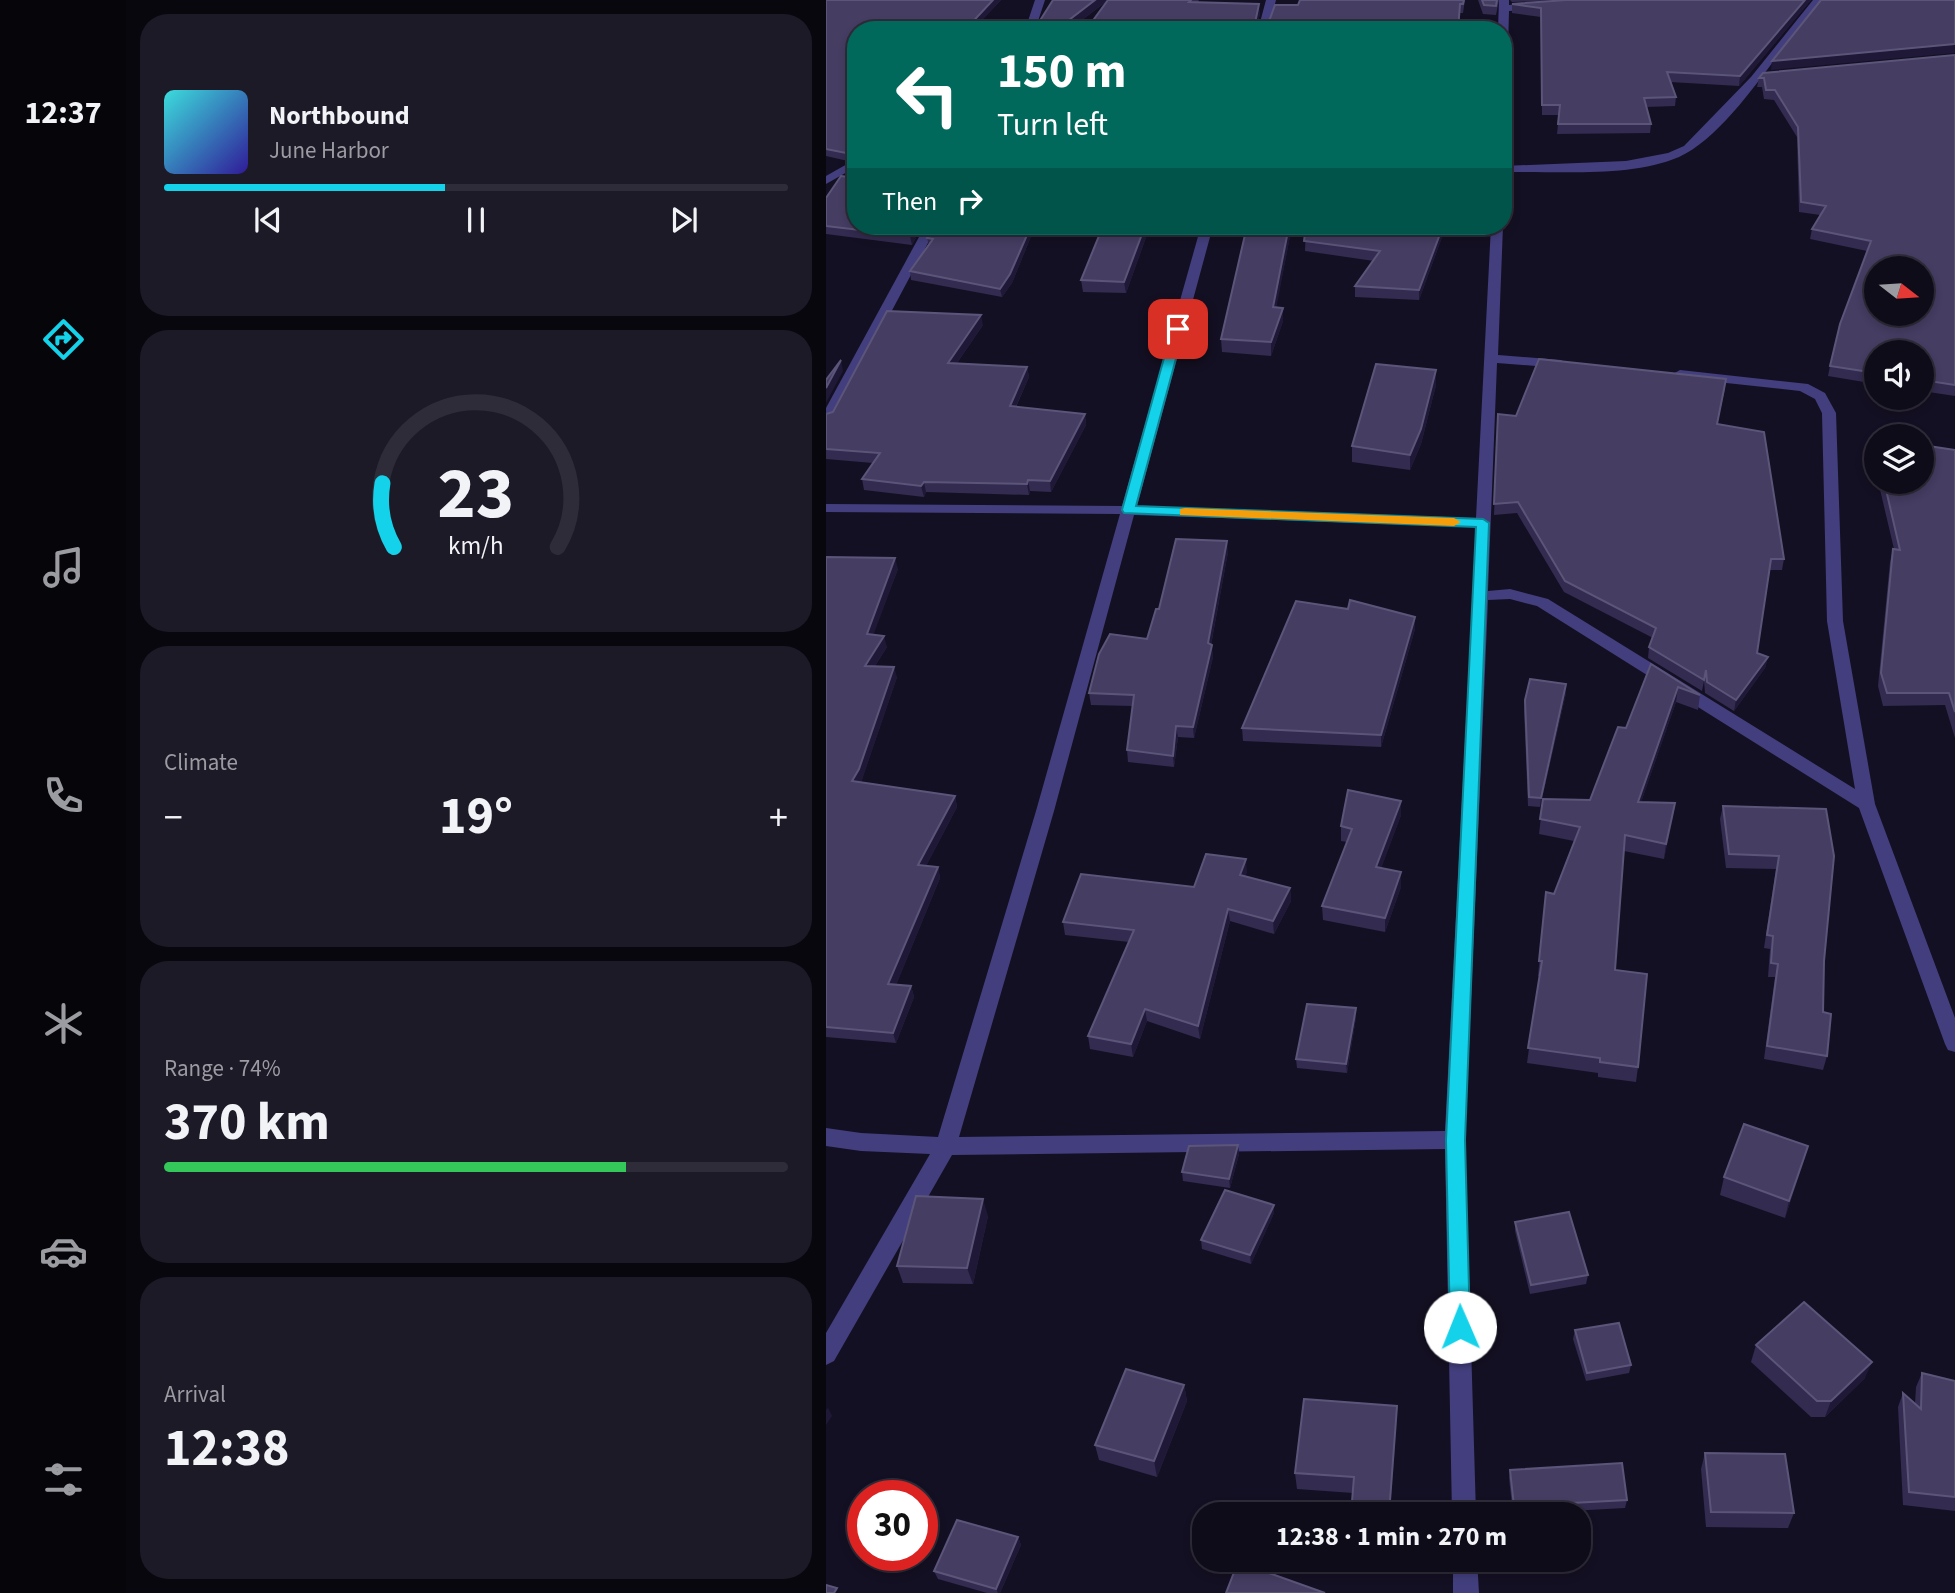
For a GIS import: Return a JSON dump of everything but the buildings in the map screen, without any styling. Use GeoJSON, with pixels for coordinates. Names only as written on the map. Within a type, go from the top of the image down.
{"type":"FeatureCollection","features":[{"type":"Feature","properties":{"kind":"street"},"geometry":{"type":"LineString","coordinates":[[1033,21],[1040,0]]}},
{"type":"Feature","properties":{"kind":"street"},"geometry":{"type":"LineString","coordinates":[[1265,21],[1271,0]]}},
{"type":"Feature","properties":{"kind":"street"},"geometry":{"type":"LineString","coordinates":[[1512,169],[1641,163],[1673,156],[1688,148],[1756,77],[1804,13],[1819,0]]}},
{"type":"Feature","properties":{"kind":"street"},"geometry":{"type":"LineString","coordinates":[[1504,4],[1543,6]]}},
{"type":"Feature","properties":{"kind":"street"},"geometry":{"type":"LineString","coordinates":[[1756,77],[1770,76]]}},
{"type":"Feature","properties":{"kind":"street"},"geometry":{"type":"LineString","coordinates":[[826,181],[847,168]]}},
{"type":"Feature","properties":{"kind":"street"},"geometry":{"type":"LineString","coordinates":[[826,421],[926,235]]}},
{"type":"Feature","properties":{"kind":"street"},"geometry":{"type":"LineString","coordinates":[[826,1354],[946,1146],[1045,811],[1204,235]]}},
{"type":"Feature","properties":{"kind":"street"},"geometry":{"type":"LineString","coordinates":[[1464,1502],[1455,1140],[1497,235]]}},
{"type":"Feature","properties":{"kind":"street"},"geometry":{"type":"LineString","coordinates":[[1490,358],[1583,366]]}},
{"type":"Feature","properties":{"kind":"street"},"geometry":{"type":"LineString","coordinates":[[1663,373],[1803,387],[1820,396],[1829,413],[1835,621],[1866,804],[1955,1044]]}},
{"type":"Feature","properties":{"kind":"street"},"geometry":{"type":"LineString","coordinates":[[826,509],[1128,510],[1483,523]]}},
{"type":"Feature","properties":{"kind":"street"},"geometry":{"type":"LineString","coordinates":[[1481,596],[1510,594],[1542,602],[1866,804]]}},
{"type":"Feature","properties":{"kind":"street"},"geometry":{"type":"LineString","coordinates":[[826,1137],[861,1142],[946,1146],[1455,1140]]}},
{"type":"Feature","properties":{"kind":"street"},"geometry":{"type":"LineString","coordinates":[[1465,1572],[1466,1593]]}},
{"type":"Feature","properties":{"kind":"slow traffic"},"geometry":{"type":"LineString","coordinates":[[1185,512],[1454,522]]}},
{"type":"Feature","properties":{"kind":"route"},"geometry":{"type":"LineString","coordinates":[[1178,329],[1128,510],[1483,523],[1455,1140],[1460,1327]]}}]}
